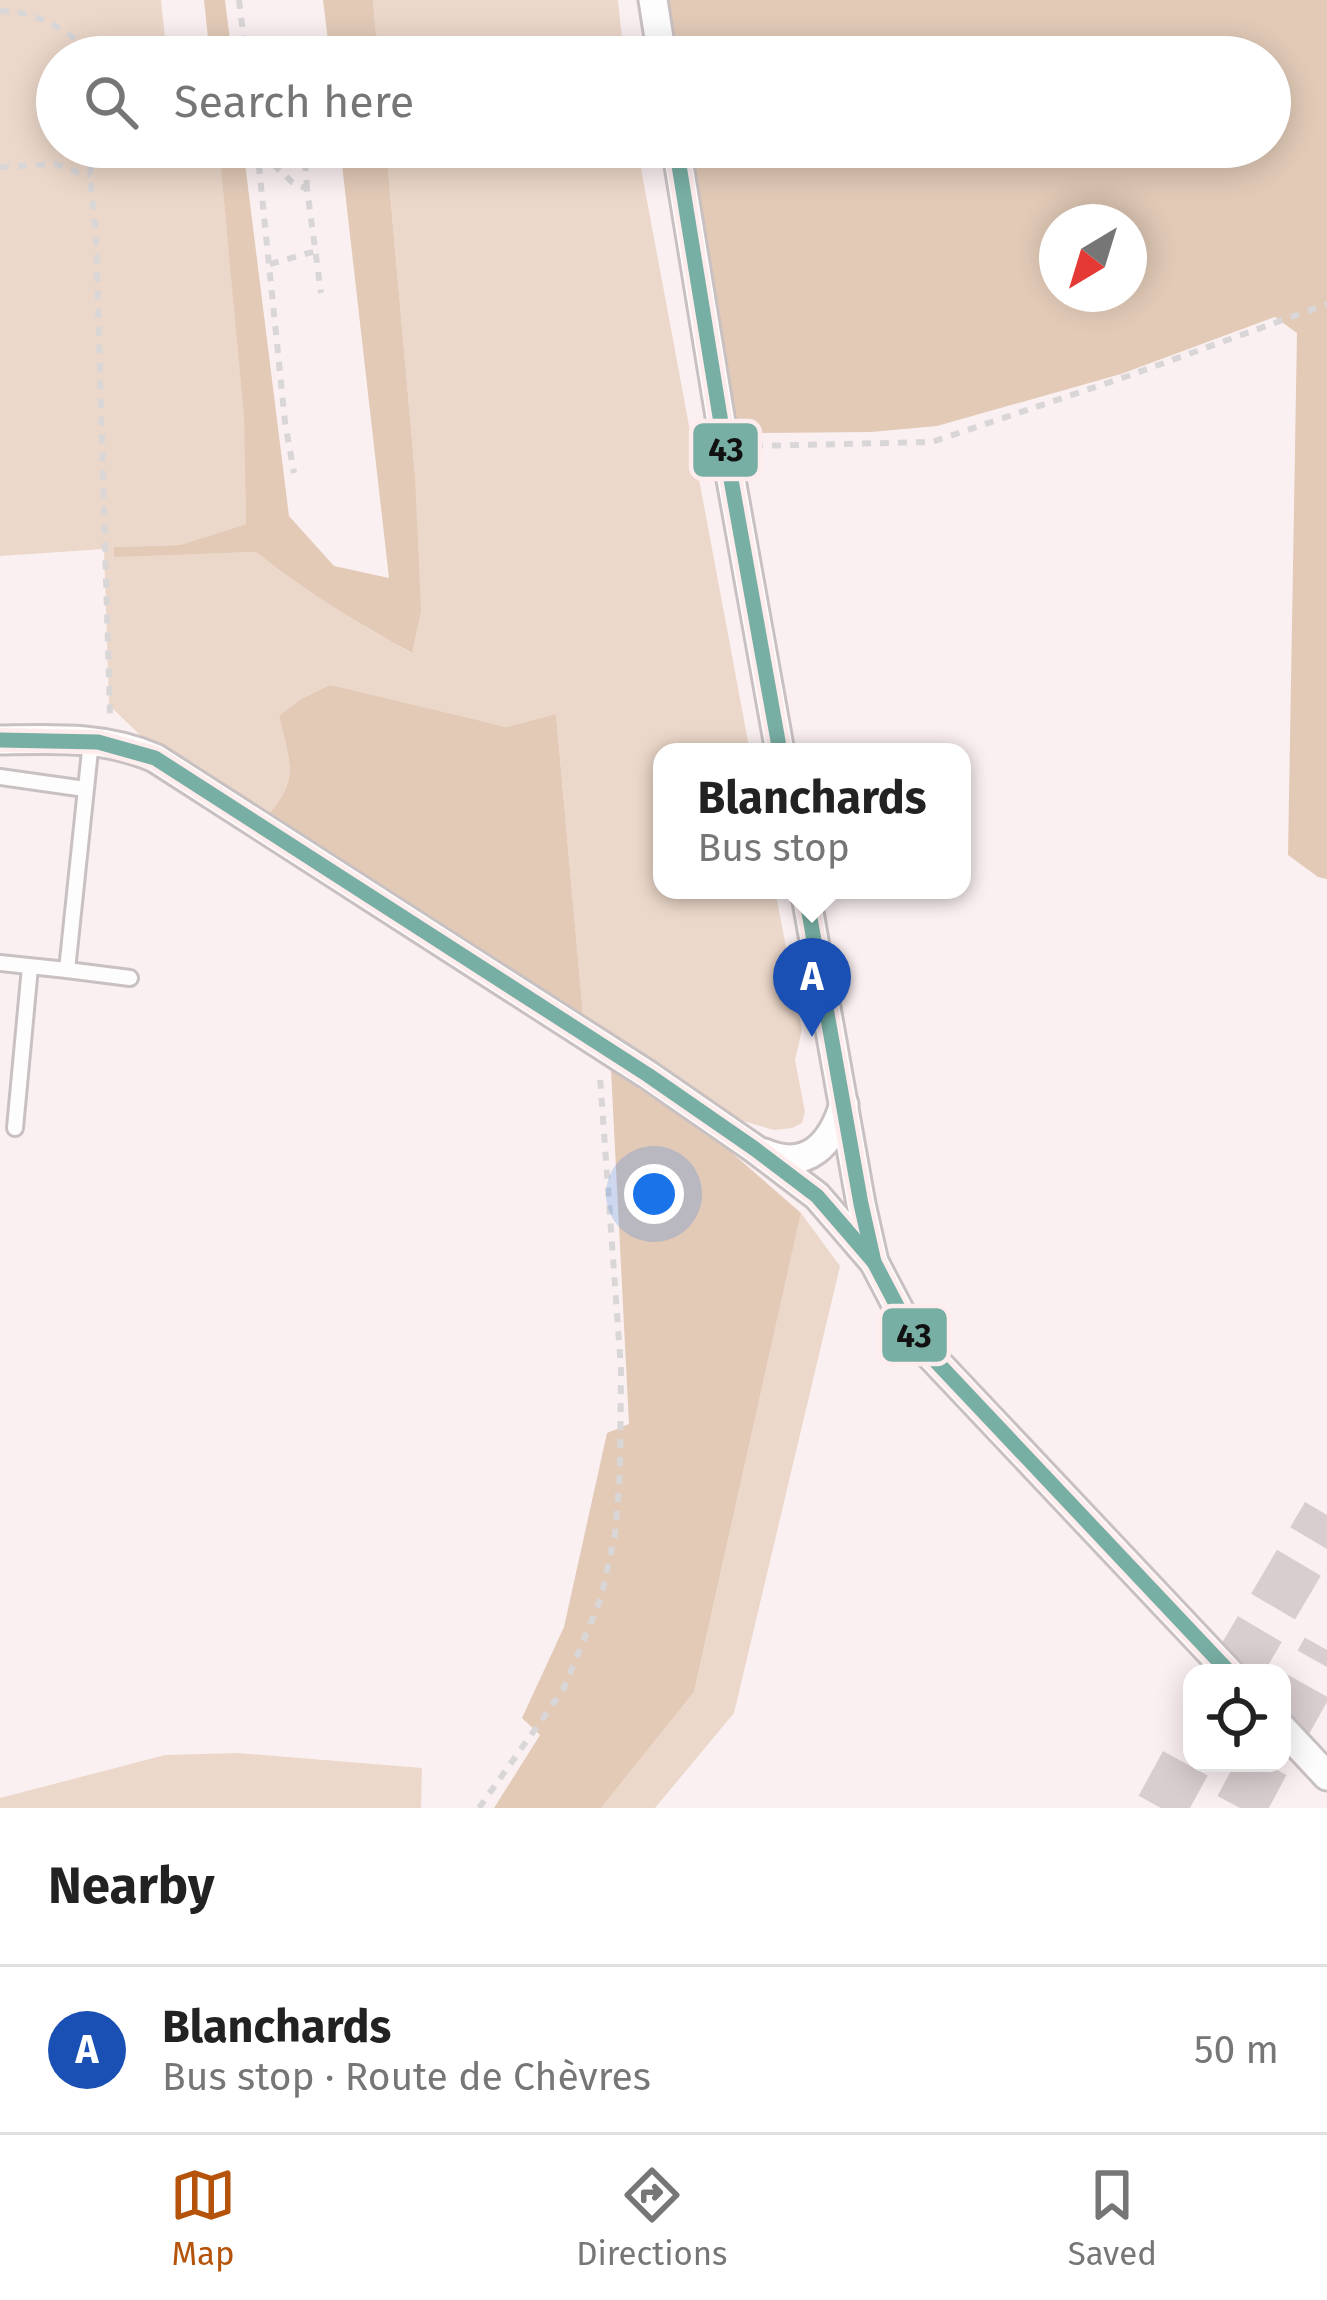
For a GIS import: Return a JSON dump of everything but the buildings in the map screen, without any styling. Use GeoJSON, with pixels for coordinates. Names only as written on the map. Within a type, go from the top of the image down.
{"type":"FeatureCollection","features":[{"type":"Feature","properties":{"kind":"street"},"geometry":{"type":"LineString","coordinates":[[653,0],[659,36]]}},
{"type":"Feature","properties":{"kind":"street"},"geometry":{"type":"LineString","coordinates":[[679,168],[778,743]]}},
{"type":"Feature","properties":{"kind":"street"},"geometry":{"type":"LineString","coordinates":[[0,740],[67,738],[131,747],[155,758],[597,1043],[818,1196],[874,1262],[898,1311],[930,1355],[1222,1664]]}},
{"type":"Feature","properties":{"kind":"street"},"geometry":{"type":"LineString","coordinates":[[808,899],[874,1262]]}},
{"type":"Feature","properties":{"kind":"street"},"geometry":{"type":"LineString","coordinates":[[755,1149],[780,1160],[800,1160],[830,1138],[844,1104]]}},
{"type":"Feature","properties":{"kind":"street"},"geometry":{"type":"LineString","coordinates":[[1291,1738],[1327,1776]]}},
{"type":"Feature","properties":{"kind":"lane"},"geometry":{"type":"LineString","coordinates":[[67,970],[86,789],[101,742]]}},
{"type":"Feature","properties":{"kind":"lane"},"geometry":{"type":"LineString","coordinates":[[0,777],[86,789]]}},
{"type":"Feature","properties":{"kind":"lane"},"geometry":{"type":"LineString","coordinates":[[0,964],[130,978]]}},
{"type":"Feature","properties":{"kind":"lane"},"geometry":{"type":"LineString","coordinates":[[14,1128],[30,967]]}},
{"type":"Feature","properties":{"kind":"path"},"geometry":{"type":"LineString","coordinates":[[238,0],[243,36]]}},
{"type":"Feature","properties":{"kind":"path"},"geometry":{"type":"LineString","coordinates":[[0,11],[19,11],[74,36]]}},
{"type":"Feature","properties":{"kind":"path"},"geometry":{"type":"LineString","coordinates":[[0,167],[36,165]]}},
{"type":"Feature","properties":{"kind":"path"},"geometry":{"type":"LineString","coordinates":[[66,168],[91,177]]}},
{"type":"Feature","properties":{"kind":"path"},"geometry":{"type":"LineString","coordinates":[[91,168],[101,742]]}},
{"type":"Feature","properties":{"kind":"path"},"geometry":{"type":"LineString","coordinates":[[259,168],[285,422],[295,472]]}},
{"type":"Feature","properties":{"kind":"path"},"geometry":{"type":"LineString","coordinates":[[278,168],[307,189]]}},
{"type":"Feature","properties":{"kind":"path"},"geometry":{"type":"LineString","coordinates":[[306,168],[321,293]]}},
{"type":"Feature","properties":{"kind":"path"},"geometry":{"type":"LineString","coordinates":[[270,264],[316,251]]}},
{"type":"Feature","properties":{"kind":"path"},"geometry":{"type":"LineString","coordinates":[[725,447],[932,442],[1327,304]]}},
{"type":"Feature","properties":{"kind":"path"},"geometry":{"type":"LineString","coordinates":[[479,1808],[563,1690],[601,1598],[615,1534],[621,1369],[597,1043]]}},
{"type":"Feature","properties":{"kind":"shaded area"},"geometry":{"type":"Polygon","coordinates":[[[0,0],[161,0],[165,36],[36,36],[36,168],[221,168],[245,417],[246,524],[180,545],[115,547],[114,556],[256,552],[312,593],[411,653],[415,474],[388,168],[641,168],[748,743],[653,743],[653,899],[777,899],[802,1030],[795,1060],[805,1112],[802,1123],[774,1130],[743,1121],[583,1014],[556,714],[506,727],[459,717],[279,716],[289,779],[268,815],[142,737],[109,705],[104,549],[0,556],[0,0]]]}},
{"type":"Feature","properties":{"kind":"shaded area"},"geometry":{"type":"Polygon","coordinates":[[[204,0],[225,0],[229,36],[208,36],[204,0]]]}},
{"type":"Feature","properties":{"kind":"shaded area"},"geometry":{"type":"Polygon","coordinates":[[[323,0],[373,0],[376,36],[327,36],[323,0]]]}},
{"type":"Feature","properties":{"kind":"shaded area"},"geometry":{"type":"Polygon","coordinates":[[[373,0],[618,0],[622,36],[376,36],[373,0]]]}},
{"type":"Feature","properties":{"kind":"shaded area"},"geometry":{"type":"Polygon","coordinates":[[[667,0],[1327,0],[1327,879],[1288,855],[1297,333],[1275,317],[1121,374],[937,426],[757,433],[751,426],[735,428],[694,168],[1291,168],[1291,36],[673,36],[667,0]]]}},
{"type":"Feature","properties":{"kind":"shaded area"},"geometry":{"type":"Polygon","coordinates":[[[221,168],[246,168],[289,516],[334,566],[389,578],[342,168],[388,168],[415,474],[421,611],[412,653],[332,606],[256,552],[114,557],[114,547],[180,545],[246,524],[244,417],[221,168]]]}},
{"type":"Feature","properties":{"kind":"shaded area"},"geometry":{"type":"Polygon","coordinates":[[[330,685],[506,727],[556,714],[583,1014],[268,815],[289,779],[279,716],[330,685]]]}},
{"type":"Feature","properties":{"kind":"shaded area"},"geometry":{"type":"Polygon","coordinates":[[[611,1070],[723,1145],[801,1213],[694,1692],[601,1808],[494,1808],[540,1735],[522,1718],[564,1627],[607,1433],[629,1424],[611,1070]]]}},
{"type":"Feature","properties":{"kind":"shaded area"},"geometry":{"type":"Polygon","coordinates":[[[801,1213],[840,1266],[734,1713],[655,1808],[601,1808],[694,1692],[801,1213]]]}},
{"type":"Feature","properties":{"kind":"shaded area"},"geometry":{"type":"Polygon","coordinates":[[[238,1753],[422,1768],[421,1808],[0,1808],[0,1798],[165,1755],[238,1753]]]}},
{"type":"Feature","properties":{"kind":"tunnel"},"geometry":{"type":"LineString","coordinates":[[1239,1664],[1327,1515]]}},
{"type":"Feature","properties":{"kind":"tunnel"},"geometry":{"type":"LineString","coordinates":[[1291,1714],[1327,1650]]}},
{"type":"Feature","properties":{"kind":"tunnel"},"geometry":{"type":"LineString","coordinates":[[1161,1808],[1183,1768]]}},
{"type":"Feature","properties":{"kind":"tunnel"},"geometry":{"type":"LineString","coordinates":[[1240,1808],[1259,1772]]}},
{"type":"Feature","properties":{"kind":"transit line","name":"43"},"geometry":{"type":"LineString","coordinates":[[679,168],[778,743]]}},
{"type":"Feature","properties":{"kind":"transit line","name":"43"},"geometry":{"type":"LineString","coordinates":[[0,740],[98,742],[155,758],[755,1149],[817,1196],[874,1262]]}},
{"type":"Feature","properties":{"kind":"transit line","name":"43"},"geometry":{"type":"LineString","coordinates":[[807,899],[874,1262],[908,1327],[1222,1664]]}},
{"type":"Feature","properties":{"kind":"place","name":"Blanchards"},"geometry":{"type":"Point","coordinates":[812,1037]}}]}
